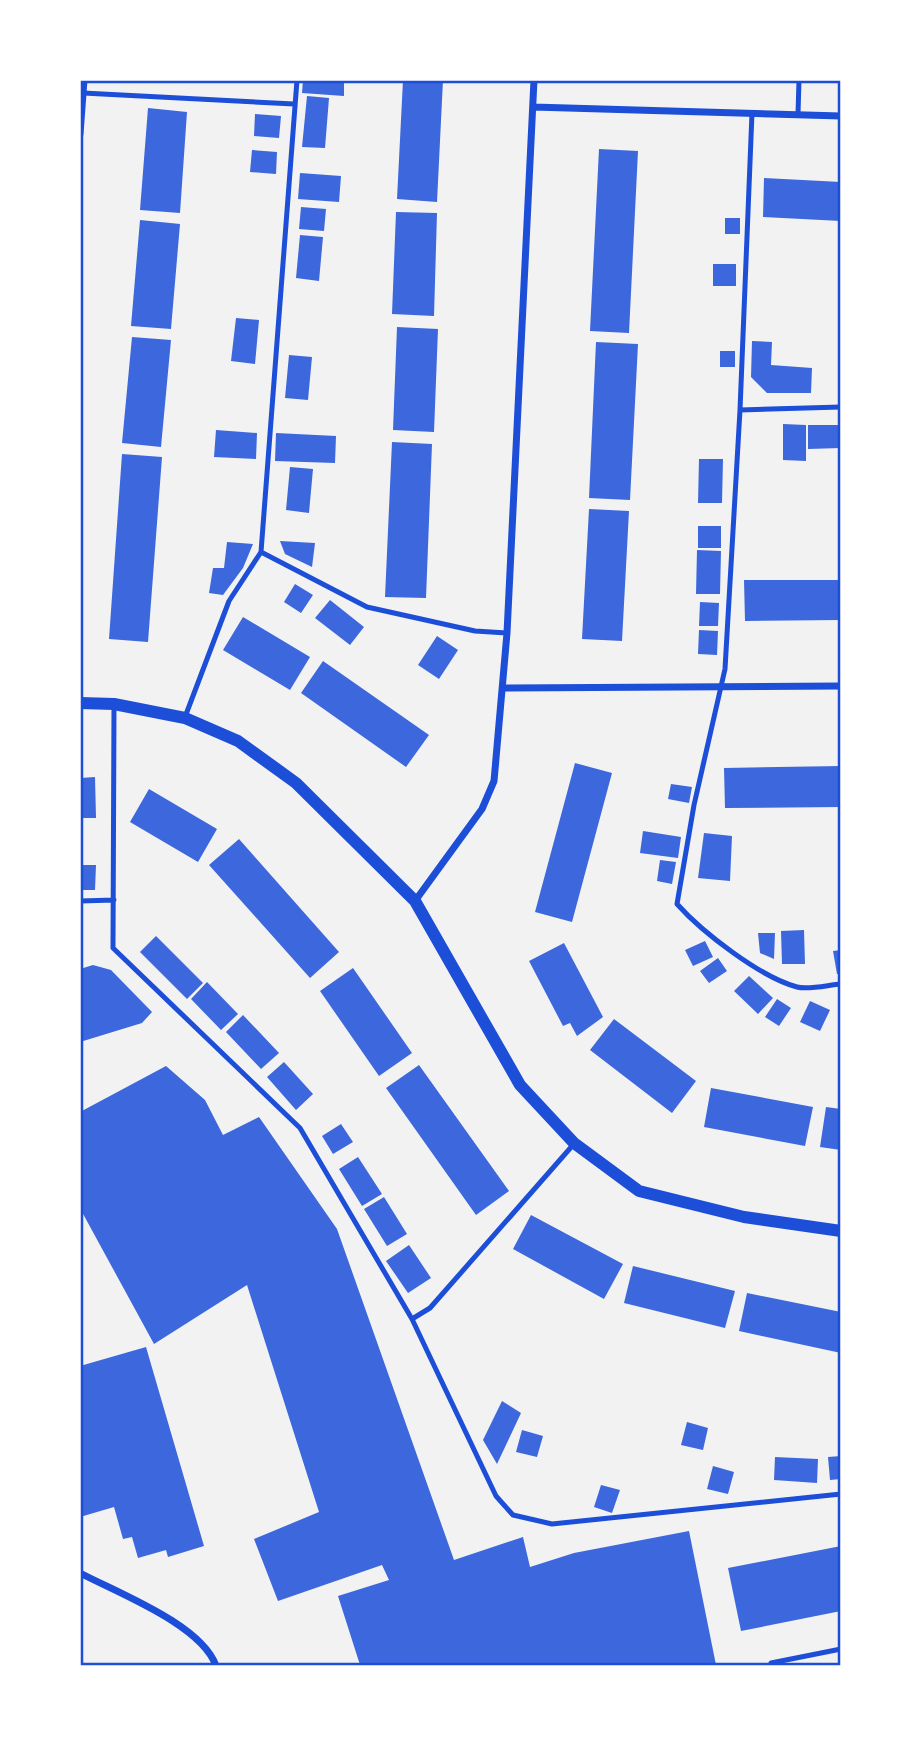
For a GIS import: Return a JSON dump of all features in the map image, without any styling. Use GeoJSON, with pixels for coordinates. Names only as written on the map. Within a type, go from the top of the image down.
{"type":"FeatureCollection","features":[{"type":"Feature","properties":{"kind":"street"},"geometry":{"type":"LineString","coordinates":[[80,134],[84,80]]}},
{"type":"Feature","properties":{"kind":"street"},"geometry":{"type":"LineString","coordinates":[[415,901],[482,809],[494,781],[507,633],[534,80]]}},
{"type":"Feature","properties":{"kind":"street"},"geometry":{"type":"LineString","coordinates":[[533,107],[841,116]]}},
{"type":"Feature","properties":{"kind":"street"},"geometry":{"type":"LineString","coordinates":[[503,688],[841,686]]}},
{"type":"Feature","properties":{"kind":"street"},"geometry":{"type":"LineString","coordinates":[[80,703],[114,704],[185,718],[238,741],[296,783],[415,901],[520,1085],[573,1143],[639,1191],[744,1217],[841,1231]]}},
{"type":"Feature","properties":{"kind":"street"},"geometry":{"type":"LineString","coordinates":[[80,1573],[187,1629],[211,1653],[216,1665]]}},
{"type":"Feature","properties":{"kind":"lane"},"geometry":{"type":"LineString","coordinates":[[185,718],[229,601],[261,552],[297,80]]}},
{"type":"Feature","properties":{"kind":"lane"},"geometry":{"type":"LineString","coordinates":[[797,114],[799,80]]}},
{"type":"Feature","properties":{"kind":"lane"},"geometry":{"type":"LineString","coordinates":[[83,93],[294,104]]}},
{"type":"Feature","properties":{"kind":"lane"},"geometry":{"type":"LineString","coordinates":[[752,113],[740,410],[725,669],[694,806],[677,904],[688,916],[749,964],[799,987],[841,984]]}},
{"type":"Feature","properties":{"kind":"lane"},"geometry":{"type":"LineString","coordinates":[[740,410],[841,407]]}},
{"type":"Feature","properties":{"kind":"lane"},"geometry":{"type":"LineString","coordinates":[[261,552],[367,607],[475,631],[507,633]]}},
{"type":"Feature","properties":{"kind":"lane"},"geometry":{"type":"LineString","coordinates":[[114,704],[113,948],[300,1128],[412,1319],[496,1496],[513,1515],[552,1524],[841,1494]]}},
{"type":"Feature","properties":{"kind":"lane"},"geometry":{"type":"LineString","coordinates":[[80,901],[114,900]]}},
{"type":"Feature","properties":{"kind":"lane"},"geometry":{"type":"LineString","coordinates":[[412,1319],[430,1308],[573,1143]]}},
{"type":"Feature","properties":{"kind":"lane"},"geometry":{"type":"LineString","coordinates":[[770,1665],[841,1649]]}},
{"type":"Feature","properties":{"kind":"building"},"geometry":{"type":"Polygon","coordinates":[[[303,80],[344,80],[344,96],[302,93],[303,80]]]}},
{"type":"Feature","properties":{"kind":"building"},"geometry":{"type":"Polygon","coordinates":[[[403,80],[443,80],[437,202],[397,199],[403,80]]]}},
{"type":"Feature","properties":{"kind":"building"},"geometry":{"type":"Polygon","coordinates":[[[307,96],[329,98],[325,148],[302,147],[307,96]]]}},
{"type":"Feature","properties":{"kind":"building"},"geometry":{"type":"Polygon","coordinates":[[[148,108],[187,112],[180,213],[140,210],[148,108]]]}},
{"type":"Feature","properties":{"kind":"building"},"geometry":{"type":"Polygon","coordinates":[[[255,114],[281,116],[279,138],[254,136],[255,114]]]}},
{"type":"Feature","properties":{"kind":"building"},"geometry":{"type":"Polygon","coordinates":[[[599,149],[638,151],[629,333],[590,331],[599,149]]]}},
{"type":"Feature","properties":{"kind":"building"},"geometry":{"type":"Polygon","coordinates":[[[252,150],[277,152],[276,174],[250,172],[252,150]]]}},
{"type":"Feature","properties":{"kind":"building"},"geometry":{"type":"Polygon","coordinates":[[[300,173],[341,176],[339,202],[298,199],[300,173]]]}},
{"type":"Feature","properties":{"kind":"building"},"geometry":{"type":"Polygon","coordinates":[[[764,178],[841,182],[841,221],[763,217],[764,178]]]}},
{"type":"Feature","properties":{"kind":"building"},"geometry":{"type":"Polygon","coordinates":[[[301,207],[326,209],[324,231],[299,229],[301,207]]]}},
{"type":"Feature","properties":{"kind":"building"},"geometry":{"type":"Polygon","coordinates":[[[396,212],[437,213],[434,316],[392,314],[396,212]]]}},
{"type":"Feature","properties":{"kind":"building"},"geometry":{"type":"Polygon","coordinates":[[[725,218],[740,218],[740,234],[725,234],[725,218]]]}},
{"type":"Feature","properties":{"kind":"building"},"geometry":{"type":"Polygon","coordinates":[[[140,220],[180,224],[171,329],[131,326],[140,220]]]}},
{"type":"Feature","properties":{"kind":"building"},"geometry":{"type":"Polygon","coordinates":[[[300,235],[323,237],[319,281],[296,278],[300,235]]]}},
{"type":"Feature","properties":{"kind":"building"},"geometry":{"type":"Polygon","coordinates":[[[713,264],[736,264],[736,286],[713,286],[713,264]]]}},
{"type":"Feature","properties":{"kind":"building"},"geometry":{"type":"Polygon","coordinates":[[[236,318],[259,320],[255,364],[231,361],[236,318]]]}},
{"type":"Feature","properties":{"kind":"building"},"geometry":{"type":"Polygon","coordinates":[[[397,327],[438,329],[434,432],[393,430],[397,327]]]}},
{"type":"Feature","properties":{"kind":"building"},"geometry":{"type":"Polygon","coordinates":[[[132,337],[171,340],[161,447],[122,443],[132,337]]]}},
{"type":"Feature","properties":{"kind":"building"},"geometry":{"type":"Polygon","coordinates":[[[752,341],[772,342],[771,365],[812,368],[811,393],[767,393],[751,377],[752,341]]]}},
{"type":"Feature","properties":{"kind":"building"},"geometry":{"type":"Polygon","coordinates":[[[596,342],[638,344],[630,500],[589,498],[596,342]]]}},
{"type":"Feature","properties":{"kind":"building"},"geometry":{"type":"Polygon","coordinates":[[[720,351],[735,351],[735,367],[720,367],[720,351]]]}},
{"type":"Feature","properties":{"kind":"building"},"geometry":{"type":"Polygon","coordinates":[[[289,355],[312,357],[308,400],[285,398],[289,355]]]}},
{"type":"Feature","properties":{"kind":"building"},"geometry":{"type":"Polygon","coordinates":[[[783,424],[806,425],[806,461],[783,460],[783,424]]]}},
{"type":"Feature","properties":{"kind":"building"},"geometry":{"type":"Polygon","coordinates":[[[808,425],[841,425],[841,448],[808,449],[808,425]]]}},
{"type":"Feature","properties":{"kind":"building"},"geometry":{"type":"Polygon","coordinates":[[[216,430],[257,433],[256,459],[214,457],[216,430]]]}},
{"type":"Feature","properties":{"kind":"building"},"geometry":{"type":"Polygon","coordinates":[[[276,433],[336,436],[335,463],[275,461],[276,433]]]}},
{"type":"Feature","properties":{"kind":"building"},"geometry":{"type":"Polygon","coordinates":[[[392,442],[432,444],[426,598],[385,597],[392,442]]]}},
{"type":"Feature","properties":{"kind":"building"},"geometry":{"type":"Polygon","coordinates":[[[122,454],[162,457],[148,642],[109,639],[122,454]]]}},
{"type":"Feature","properties":{"kind":"building"},"geometry":{"type":"Polygon","coordinates":[[[699,459],[723,459],[722,503],[698,503],[699,459]]]}},
{"type":"Feature","properties":{"kind":"building"},"geometry":{"type":"Polygon","coordinates":[[[290,467],[313,469],[309,513],[286,510],[290,467]]]}},
{"type":"Feature","properties":{"kind":"building"},"geometry":{"type":"Polygon","coordinates":[[[589,509],[629,511],[622,641],[582,639],[589,509]]]}},
{"type":"Feature","properties":{"kind":"building"},"geometry":{"type":"Polygon","coordinates":[[[698,526],[721,526],[721,548],[698,548],[698,526]]]}},
{"type":"Feature","properties":{"kind":"building"},"geometry":{"type":"Polygon","coordinates":[[[280,541],[315,543],[312,567],[285,554],[280,541]]]}},
{"type":"Feature","properties":{"kind":"building"},"geometry":{"type":"Polygon","coordinates":[[[227,542],[253,544],[243,568],[223,595],[209,593],[213,568],[224,568],[227,542]]]}},
{"type":"Feature","properties":{"kind":"building"},"geometry":{"type":"Polygon","coordinates":[[[697,550],[721,551],[720,594],[696,594],[697,550]]]}},
{"type":"Feature","properties":{"kind":"building"},"geometry":{"type":"Polygon","coordinates":[[[744,580],[841,580],[841,620],[745,621],[744,580]]]}},
{"type":"Feature","properties":{"kind":"building"},"geometry":{"type":"Polygon","coordinates":[[[295,584],[313,595],[301,613],[284,602],[295,584]]]}},
{"type":"Feature","properties":{"kind":"building"},"geometry":{"type":"Polygon","coordinates":[[[330,600],[364,627],[350,645],[315,618],[330,600]]]}},
{"type":"Feature","properties":{"kind":"building"},"geometry":{"type":"Polygon","coordinates":[[[700,602],[719,603],[718,626],[699,626],[700,602]]]}},
{"type":"Feature","properties":{"kind":"building"},"geometry":{"type":"Polygon","coordinates":[[[243,617],[310,657],[290,690],[223,650],[243,617]]]}},
{"type":"Feature","properties":{"kind":"building"},"geometry":{"type":"Polygon","coordinates":[[[699,630],[718,631],[717,655],[698,654],[699,630]]]}},
{"type":"Feature","properties":{"kind":"building"},"geometry":{"type":"Polygon","coordinates":[[[437,636],[458,650],[439,679],[418,665],[437,636]]]}},
{"type":"Feature","properties":{"kind":"building"},"geometry":{"type":"Polygon","coordinates":[[[323,661],[429,735],[406,767],[301,693],[323,661]]]}},
{"type":"Feature","properties":{"kind":"building"},"geometry":{"type":"Polygon","coordinates":[[[575,763],[612,773],[572,922],[535,912],[575,763]]]}},
{"type":"Feature","properties":{"kind":"building"},"geometry":{"type":"Polygon","coordinates":[[[841,766],[841,807],[725,808],[724,768],[841,766]]]}},
{"type":"Feature","properties":{"kind":"building"},"geometry":{"type":"Polygon","coordinates":[[[95,777],[96,818],[80,818],[80,778],[95,777]]]}},
{"type":"Feature","properties":{"kind":"building"},"geometry":{"type":"Polygon","coordinates":[[[671,784],[692,787],[689,803],[668,799],[671,784]]]}},
{"type":"Feature","properties":{"kind":"building"},"geometry":{"type":"Polygon","coordinates":[[[149,789],[217,829],[198,862],[130,822],[149,789]]]}},
{"type":"Feature","properties":{"kind":"building"},"geometry":{"type":"Polygon","coordinates":[[[643,831],[681,837],[678,858],[640,853],[643,831]]]}},
{"type":"Feature","properties":{"kind":"building"},"geometry":{"type":"Polygon","coordinates":[[[704,833],[732,836],[730,881],[698,878],[704,833]]]}},
{"type":"Feature","properties":{"kind":"building"},"geometry":{"type":"Polygon","coordinates":[[[239,839],[339,952],[310,978],[209,865],[239,839]]]}},
{"type":"Feature","properties":{"kind":"building"},"geometry":{"type":"Polygon","coordinates":[[[660,860],[676,862],[672,884],[657,881],[660,860]]]}},
{"type":"Feature","properties":{"kind":"building"},"geometry":{"type":"Polygon","coordinates":[[[80,865],[96,865],[95,890],[80,890],[80,865]]]}},
{"type":"Feature","properties":{"kind":"building"},"geometry":{"type":"Polygon","coordinates":[[[804,930],[805,964],[782,964],[781,931],[804,930]]]}},
{"type":"Feature","properties":{"kind":"building"},"geometry":{"type":"Polygon","coordinates":[[[758,933],[775,933],[774,959],[760,953],[758,933]]]}},
{"type":"Feature","properties":{"kind":"building"},"geometry":{"type":"Polygon","coordinates":[[[156,936],[203,983],[187,999],[140,952],[156,936]]]}},
{"type":"Feature","properties":{"kind":"building"},"geometry":{"type":"Polygon","coordinates":[[[705,941],[713,957],[693,966],[685,950],[705,941]]]}},
{"type":"Feature","properties":{"kind":"building"},"geometry":{"type":"Polygon","coordinates":[[[564,943],[603,1017],[577,1036],[570,1023],[563,1026],[529,961],[564,943]]]}},
{"type":"Feature","properties":{"kind":"building"},"geometry":{"type":"Polygon","coordinates":[[[841,950],[841,974],[837,974],[833,951],[841,950]]]}},
{"type":"Feature","properties":{"kind":"building"},"geometry":{"type":"Polygon","coordinates":[[[718,958],[727,971],[709,983],[700,971],[718,958]]]}},
{"type":"Feature","properties":{"kind":"building"},"geometry":{"type":"Polygon","coordinates":[[[93,965],[111,970],[152,1012],[142,1023],[80,1042],[80,969],[93,965]]]}},
{"type":"Feature","properties":{"kind":"building"},"geometry":{"type":"Polygon","coordinates":[[[353,968],[412,1053],[379,1076],[320,991],[353,968]]]}},
{"type":"Feature","properties":{"kind":"building"},"geometry":{"type":"Polygon","coordinates":[[[749,976],[773,998],[758,1014],[734,991],[749,976]]]}},
{"type":"Feature","properties":{"kind":"building"},"geometry":{"type":"Polygon","coordinates":[[[207,982],[238,1014],[221,1030],[191,999],[207,982]]]}},
{"type":"Feature","properties":{"kind":"building"},"geometry":{"type":"Polygon","coordinates":[[[777,999],[791,1008],[779,1026],[765,1017],[777,999]]]}},
{"type":"Feature","properties":{"kind":"building"},"geometry":{"type":"Polygon","coordinates":[[[810,1001],[830,1010],[820,1031],[800,1022],[810,1001]]]}},
{"type":"Feature","properties":{"kind":"building"},"geometry":{"type":"Polygon","coordinates":[[[243,1015],[279,1053],[261,1069],[226,1032],[243,1015]]]}},
{"type":"Feature","properties":{"kind":"building"},"geometry":{"type":"Polygon","coordinates":[[[614,1019],[696,1081],[672,1113],[590,1050],[614,1019]]]}},
{"type":"Feature","properties":{"kind":"building"},"geometry":{"type":"Polygon","coordinates":[[[284,1062],[313,1094],[296,1110],[267,1077],[284,1062]]]}},
{"type":"Feature","properties":{"kind":"building"},"geometry":{"type":"Polygon","coordinates":[[[419,1065],[509,1191],[476,1215],[386,1088],[419,1065]]]}},
{"type":"Feature","properties":{"kind":"building"},"geometry":{"type":"Polygon","coordinates":[[[166,1066],[205,1100],[223,1135],[259,1117],[337,1229],[454,1560],[523,1537],[530,1567],[574,1553],[689,1531],[716,1665],[360,1665],[338,1596],[389,1580],[382,1565],[278,1601],[254,1539],[319,1512],[247,1285],[154,1344],[82,1212],[80,1213],[80,1112],[166,1066]]]}},
{"type":"Feature","properties":{"kind":"building"},"geometry":{"type":"Polygon","coordinates":[[[711,1088],[813,1107],[805,1146],[704,1127],[711,1088]]]}},
{"type":"Feature","properties":{"kind":"building"},"geometry":{"type":"Polygon","coordinates":[[[826,1107],[841,1109],[841,1150],[820,1147],[826,1107]]]}},
{"type":"Feature","properties":{"kind":"building"},"geometry":{"type":"Polygon","coordinates":[[[341,1124],[353,1142],[333,1154],[322,1136],[341,1124]]]}},
{"type":"Feature","properties":{"kind":"building"},"geometry":{"type":"Polygon","coordinates":[[[358,1157],[382,1194],[362,1206],[339,1169],[358,1157]]]}},
{"type":"Feature","properties":{"kind":"building"},"geometry":{"type":"Polygon","coordinates":[[[384,1197],[407,1234],[387,1246],[364,1209],[384,1197]]]}},
{"type":"Feature","properties":{"kind":"building"},"geometry":{"type":"Polygon","coordinates":[[[531,1215],[623,1264],[604,1299],[513,1249],[531,1215]]]}},
{"type":"Feature","properties":{"kind":"building"},"geometry":{"type":"Polygon","coordinates":[[[409,1245],[431,1278],[408,1293],[386,1261],[409,1245]]]}},
{"type":"Feature","properties":{"kind":"building"},"geometry":{"type":"Polygon","coordinates":[[[633,1266],[735,1291],[725,1328],[624,1303],[633,1266]]]}},
{"type":"Feature","properties":{"kind":"building"},"geometry":{"type":"Polygon","coordinates":[[[747,1293],[841,1312],[841,1353],[739,1331],[747,1293]]]}},
{"type":"Feature","properties":{"kind":"building"},"geometry":{"type":"Polygon","coordinates":[[[146,1347],[204,1546],[168,1557],[166,1550],[138,1558],[132,1537],[123,1539],[114,1507],[80,1517],[80,1366],[146,1347]]]}},
{"type":"Feature","properties":{"kind":"building"},"geometry":{"type":"Polygon","coordinates":[[[502,1401],[521,1413],[497,1464],[483,1440],[502,1401]]]}},
{"type":"Feature","properties":{"kind":"building"},"geometry":{"type":"Polygon","coordinates":[[[687,1422],[708,1428],[703,1450],[681,1445],[687,1422]]]}},
{"type":"Feature","properties":{"kind":"building"},"geometry":{"type":"Polygon","coordinates":[[[522,1430],[543,1436],[537,1457],[516,1452],[522,1430]]]}},
{"type":"Feature","properties":{"kind":"building"},"geometry":{"type":"Polygon","coordinates":[[[841,1456],[841,1479],[830,1480],[828,1457],[841,1456]]]}},
{"type":"Feature","properties":{"kind":"building"},"geometry":{"type":"Polygon","coordinates":[[[775,1457],[818,1459],[817,1483],[774,1480],[775,1457]]]}},
{"type":"Feature","properties":{"kind":"building"},"geometry":{"type":"Polygon","coordinates":[[[713,1466],[734,1472],[728,1494],[707,1489],[713,1466]]]}},
{"type":"Feature","properties":{"kind":"building"},"geometry":{"type":"Polygon","coordinates":[[[601,1485],[620,1490],[612,1513],[594,1507],[601,1485]]]}},
{"type":"Feature","properties":{"kind":"building"},"geometry":{"type":"Polygon","coordinates":[[[841,1546],[841,1611],[741,1631],[728,1568],[841,1546]]]}}]}
